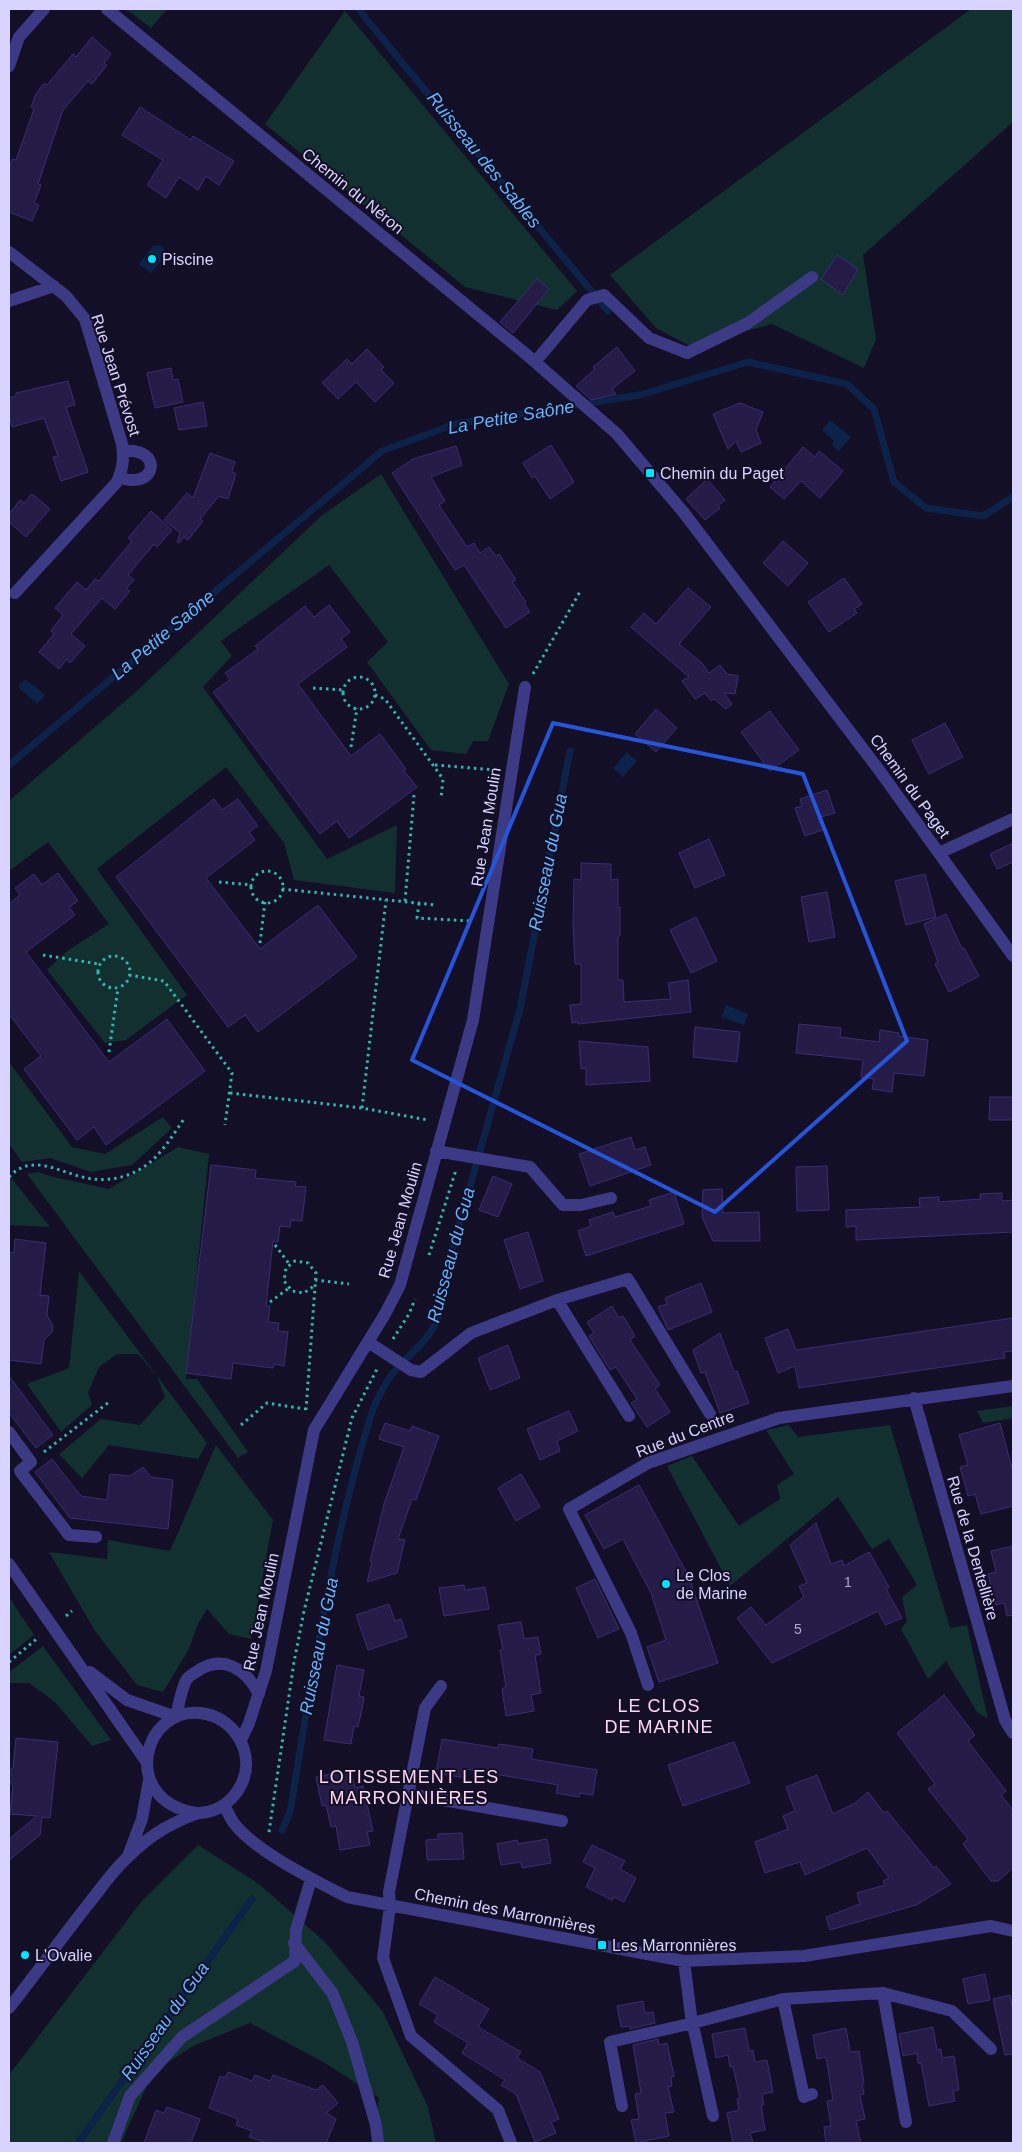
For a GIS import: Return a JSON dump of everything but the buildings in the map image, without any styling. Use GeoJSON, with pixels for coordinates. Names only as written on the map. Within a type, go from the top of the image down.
{"type":"FeatureCollection","features":[{"type":"Feature","properties":{"kind":"street"},"geometry":{"type":"LineString","coordinates":[[9,66],[20,37],[44,9]]}},
{"type":"Feature","properties":{"kind":"street","name":"Chemin du Néron"},"geometry":{"type":"LineString","coordinates":[[108,9],[536,362],[577,399]]}},
{"type":"Feature","properties":{"kind":"street","name":"Rue Jean Prévost"},"geometry":{"type":"LineString","coordinates":[[9,252],[66,296],[85,319],[123,451],[122,469],[117,482],[15,593]]}},
{"type":"Feature","properties":{"kind":"street"},"geometry":{"type":"LineString","coordinates":[[536,362],[587,300],[604,295],[649,338],[687,353],[748,323],[812,277]]}},
{"type":"Feature","properties":{"kind":"street"},"geometry":{"type":"LineString","coordinates":[[9,301],[54,286]]}},
{"type":"Feature","properties":{"kind":"street","name":"Chemin du Paget"},"geometry":{"type":"LineString","coordinates":[[577,399],[617,434],[684,513],[873,762],[1013,956]]}},
{"type":"Feature","properties":{"kind":"street"},"geometry":{"type":"LineString","coordinates":[[119,477],[136,481],[143,478],[149,472],[151,464],[147,455],[140,451],[123,451]]}},
{"type":"Feature","properties":{"kind":"street","name":"Rue Jean Moulin"},"geometry":{"type":"LineString","coordinates":[[241,1740],[249,1723],[270,1657],[314,1430],[368,1342],[400,1285],[443,1122],[473,1020],[525,687]]}},
{"type":"Feature","properties":{"kind":"street","name":"Chemin du Paget"},"geometry":{"type":"LineString","coordinates":[[939,853],[1013,818]]}},
{"type":"Feature","properties":{"kind":"street"},"geometry":{"type":"LineString","coordinates":[[436,1151],[530,1167],[563,1204],[581,1205],[611,1198]]}},
{"type":"Feature","properties":{"kind":"street"},"geometry":{"type":"LineString","coordinates":[[368,1342],[411,1370],[421,1372],[471,1332],[557,1300],[628,1279],[710,1414]]}},
{"type":"Feature","properties":{"kind":"street"},"geometry":{"type":"LineString","coordinates":[[557,1300],[628,1416]]}},
{"type":"Feature","properties":{"kind":"street","name":"Rue du Centre"},"geometry":{"type":"LineString","coordinates":[[648,1685],[631,1633],[568,1510],[648,1463],[779,1418],[914,1398],[1013,1386]]}},
{"type":"Feature","properties":{"kind":"street","name":"Rue de la Dentellière"},"geometry":{"type":"LineString","coordinates":[[914,1398],[1005,1720],[1013,1733]]}},
{"type":"Feature","properties":{"kind":"street"},"geometry":{"type":"LineString","coordinates":[[9,1432],[31,1462],[20,1470],[69,1535],[96,1537]]}},
{"type":"Feature","properties":{"kind":"street"},"geometry":{"type":"LineString","coordinates":[[9,1564],[82,1666],[146,1761]]}},
{"type":"Feature","properties":{"kind":"street"},"geometry":{"type":"LineString","coordinates":[[176,1717],[186,1679],[204,1666],[223,1663],[240,1670],[252,1682],[259,1694]]}},
{"type":"Feature","properties":{"kind":"street"},"geometry":{"type":"LineString","coordinates":[[82,1666],[127,1700],[176,1717]]}},
{"type":"Feature","properties":{"kind":"street"},"geometry":{"type":"LineString","coordinates":[[441,1686],[425,1708],[389,1892],[390,1906],[382,1958],[411,2036],[498,2110],[511,2143]]}},
{"type":"Feature","properties":{"kind":"street"},"geometry":{"type":"LineString","coordinates":[[128,1856],[142,1819],[149,1780],[146,1761],[149,1747],[155,1735],[164,1724],[176,1717],[192,1713],[214,1716],[228,1724],[241,1740],[245,1754],[246,1769],[238,1789],[224,1805],[211,1811],[197,1813],[182,1811],[168,1804],[157,1794],[149,1780]]}},
{"type":"Feature","properties":{"kind":"street"},"geometry":{"type":"LineString","coordinates":[[408,1794],[562,1820]]}},
{"type":"Feature","properties":{"kind":"street","name":"Chemin des Marronnières"},"geometry":{"type":"LineString","coordinates":[[224,1805],[234,1823],[244,1834],[273,1856],[311,1879],[347,1897],[684,1961],[804,1956],[991,1926],[1013,1931]]}},
{"type":"Feature","properties":{"kind":"street"},"geometry":{"type":"LineString","coordinates":[[9,2008],[94,1896],[128,1856],[162,1830],[197,1813]]}},
{"type":"Feature","properties":{"kind":"street"},"geometry":{"type":"LineString","coordinates":[[113,2143],[130,2096],[182,2037],[295,1961],[294,1943],[296,1930],[311,1879]]}},
{"type":"Feature","properties":{"kind":"street"},"geometry":{"type":"LineString","coordinates":[[294,1943],[333,1994],[352,2042],[376,2125],[378,2143]]}},
{"type":"Feature","properties":{"kind":"street"},"geometry":{"type":"LineString","coordinates":[[684,1961],[693,2023],[713,2116]]}},
{"type":"Feature","properties":{"kind":"street"},"geometry":{"type":"LineString","coordinates":[[622,2106],[610,2042],[693,2023],[783,1999],[883,1993],[952,2011],[991,2049]]}},
{"type":"Feature","properties":{"kind":"street"},"geometry":{"type":"LineString","coordinates":[[883,1993],[906,2122]]}},
{"type":"Feature","properties":{"kind":"street"},"geometry":{"type":"LineString","coordinates":[[783,1999],[804,2097],[812,2094]]}},
{"type":"Feature","properties":{"kind":"path"},"geometry":{"type":"LineString","coordinates":[[525,687],[581,590]]}},
{"type":"Feature","properties":{"kind":"path"},"geometry":{"type":"LineString","coordinates":[[355,677],[368,679],[376,689],[375,696],[374,701],[364,709],[351,708],[343,697],[345,685],[355,677]]}},
{"type":"Feature","properties":{"kind":"path"},"geometry":{"type":"LineString","coordinates":[[313,688],[344,690]]}},
{"type":"Feature","properties":{"kind":"path"},"geometry":{"type":"LineString","coordinates":[[375,696],[385,699],[435,765],[443,779],[441,798]]}},
{"type":"Feature","properties":{"kind":"path"},"geometry":{"type":"LineString","coordinates":[[351,747],[357,708]]}},
{"type":"Feature","properties":{"kind":"path"},"geometry":{"type":"LineString","coordinates":[[435,765],[511,771]]}},
{"type":"Feature","properties":{"kind":"path"},"geometry":{"type":"LineString","coordinates":[[405,901],[414,795]]}},
{"type":"Feature","properties":{"kind":"path"},"geometry":{"type":"LineString","coordinates":[[263,871],[275,872],[283,883],[282,889],[281,895],[271,903],[259,901],[251,891],[253,878],[263,871]]}},
{"type":"Feature","properties":{"kind":"path"},"geometry":{"type":"LineString","coordinates":[[219,882],[252,885]]}},
{"type":"Feature","properties":{"kind":"path"},"geometry":{"type":"LineString","coordinates":[[282,889],[436,905]]}},
{"type":"Feature","properties":{"kind":"path"},"geometry":{"type":"LineString","coordinates":[[362,1108],[386,900]]}},
{"type":"Feature","properties":{"kind":"path"},"geometry":{"type":"LineString","coordinates":[[260,943],[265,902]]}},
{"type":"Feature","properties":{"kind":"path"},"geometry":{"type":"LineString","coordinates":[[419,903],[417,918],[488,923]]}},
{"type":"Feature","properties":{"kind":"path"},"geometry":{"type":"LineString","coordinates":[[43,955],[99,964],[110,956],[122,958],[130,968],[128,981],[118,988],[105,987],[98,977],[99,964]]}},
{"type":"Feature","properties":{"kind":"path"},"geometry":{"type":"LineString","coordinates":[[129,975],[164,981],[232,1073],[226,1125]]}},
{"type":"Feature","properties":{"kind":"path"},"geometry":{"type":"LineString","coordinates":[[109,1052],[118,988]]}},
{"type":"Feature","properties":{"kind":"path"},"geometry":{"type":"LineString","coordinates":[[230,1093],[362,1108],[443,1122]]}},
{"type":"Feature","properties":{"kind":"path"},"geometry":{"type":"LineString","coordinates":[[9,1177],[22,1167],[42,1164],[86,1178],[108,1180],[129,1176],[146,1166],[164,1148],[184,1119]]}},
{"type":"Feature","properties":{"kind":"path"},"geometry":{"type":"LineString","coordinates":[[428,1257],[462,1156]]}},
{"type":"Feature","properties":{"kind":"path"},"geometry":{"type":"LineString","coordinates":[[275,1244],[290,1265]]}},
{"type":"Feature","properties":{"kind":"path"},"geometry":{"type":"LineString","coordinates":[[241,1426],[267,1403],[306,1410],[316,1273],[308,1263],[296,1261],[286,1268],[284,1281],[292,1291],[304,1294],[314,1286]]}},
{"type":"Feature","properties":{"kind":"path"},"geometry":{"type":"LineString","coordinates":[[315,1280],[349,1284]]}},
{"type":"Feature","properties":{"kind":"path"},"geometry":{"type":"LineString","coordinates":[[270,1302],[289,1288]]}},
{"type":"Feature","properties":{"kind":"path"},"geometry":{"type":"LineString","coordinates":[[269,1832],[294,1662],[304,1612],[352,1418],[389,1356],[415,1298]]}},
{"type":"Feature","properties":{"kind":"path"},"geometry":{"type":"LineString","coordinates":[[31,1462],[109,1402]]}},
{"type":"Feature","properties":{"kind":"path"},"geometry":{"type":"LineString","coordinates":[[9,1662],[41,1635]]}},
{"type":"Feature","properties":{"kind":"path"},"geometry":{"type":"LineString","coordinates":[[285,1660],[294,1662]]}},
{"type":"Feature","properties":{"kind":"highlighted area"},"geometry":{"type":"Polygon","coordinates":[[[553,723],[803,774],[907,1041],[715,1212],[412,1060],[553,723]]]}},
{"type":"Feature","properties":{"kind":"green space"},"geometry":{"type":"Polygon","coordinates":[[[126,9],[167,9],[151,28],[126,9]]]}},
{"type":"Feature","properties":{"kind":"green space"},"geometry":{"type":"Polygon","coordinates":[[[971,9],[1013,9],[1013,122],[863,255],[876,339],[864,368],[772,324],[690,346],[656,328],[610,275],[971,9]]]}},
{"type":"Feature","properties":{"kind":"green space"},"geometry":{"type":"Polygon","coordinates":[[[345,11],[577,291],[557,310],[465,287],[265,124],[345,11]]]}},
{"type":"Feature","properties":{"kind":"green space"},"geometry":{"type":"Polygon","coordinates":[[[381,474],[509,684],[488,741],[473,741],[466,754],[431,750],[367,662],[388,642],[329,565],[221,641],[232,656],[203,687],[327,859],[397,825],[395,893],[294,880],[284,843],[226,767],[97,869],[187,995],[126,1040],[105,1043],[47,970],[67,951],[109,924],[48,842],[9,871],[9,801],[138,690],[321,516],[381,474]]]}},
{"type":"Feature","properties":{"kind":"green space"},"geometry":{"type":"Polygon","coordinates":[[[9,1062],[72,1147],[105,1154],[163,1117],[172,1128],[132,1165],[91,1172],[50,1158],[22,1162],[9,1144],[9,1062]]]}},
{"type":"Feature","properties":{"kind":"green space"},"geometry":{"type":"Polygon","coordinates":[[[178,1147],[209,1154],[186,1379],[197,1379],[248,1452],[238,1458],[27,1174],[39,1172],[49,1176],[109,1189],[178,1147]]]}},
{"type":"Feature","properties":{"kind":"green space"},"geometry":{"type":"Polygon","coordinates":[[[9,1175],[50,1227],[9,1225],[9,1175]]]}},
{"type":"Feature","properties":{"kind":"green space"},"geometry":{"type":"Polygon","coordinates":[[[79,1271],[207,1443],[198,1459],[109,1445],[82,1478],[59,1454],[101,1419],[140,1425],[165,1397],[157,1376],[138,1354],[117,1354],[99,1367],[88,1393],[92,1405],[61,1432],[27,1384],[69,1368],[79,1271]]]}},
{"type":"Feature","properties":{"kind":"green space"},"geometry":{"type":"Polygon","coordinates":[[[1013,1406],[1013,1418],[983,1423],[977,1411],[1013,1406]]]}},
{"type":"Feature","properties":{"kind":"green space"},"geometry":{"type":"Polygon","coordinates":[[[789,1425],[798,1437],[890,1425],[950,1628],[967,1625],[988,1719],[977,1712],[946,1661],[928,1679],[901,1629],[907,1621],[902,1597],[917,1585],[889,1539],[872,1549],[838,1497],[730,1586],[667,1466],[692,1456],[739,1526],[780,1499],[777,1485],[794,1474],[766,1430],[789,1425]]]}},
{"type":"Feature","properties":{"kind":"green space"},"geometry":{"type":"Polygon","coordinates":[[[216,1445],[273,1520],[251,1639],[229,1634],[207,1609],[198,1624],[189,1649],[163,1692],[137,1685],[95,1631],[49,1552],[107,1559],[108,1540],[170,1551],[216,1445]]]}},
{"type":"Feature","properties":{"kind":"green space"},"geometry":{"type":"Polygon","coordinates":[[[9,1597],[34,1635],[9,1655],[9,1597]]]}},
{"type":"Feature","properties":{"kind":"green space"},"geometry":{"type":"Polygon","coordinates":[[[43,1646],[111,1740],[92,1746],[55,1702],[29,1683],[9,1683],[9,1672],[43,1646]]]}},
{"type":"Feature","properties":{"kind":"green space"},"geometry":{"type":"Polygon","coordinates":[[[198,1845],[259,1884],[325,1942],[383,2012],[428,2107],[436,2143],[378,2143],[376,2125],[379,2098],[325,2063],[250,2023],[193,2046],[153,2072],[121,2143],[9,2143],[9,2075],[141,1902],[198,1845]]]}},
{"type":"Feature","properties":{"kind":"water","name":"Piscine"},"geometry":{"type":"Polygon","coordinates":[[[159,245],[163,247],[166,255],[151,273],[139,264],[153,246],[159,245]]]}},
{"type":"Feature","properties":{"kind":"water"},"geometry":{"type":"Polygon","coordinates":[[[830,420],[851,437],[839,451],[832,445],[834,441],[822,430],[830,420]]]}},
{"type":"Feature","properties":{"kind":"water"},"geometry":{"type":"Polygon","coordinates":[[[25,680],[45,695],[37,704],[20,689],[19,684],[25,680]]]}},
{"type":"Feature","properties":{"kind":"water"},"geometry":{"type":"Polygon","coordinates":[[[627,752],[637,761],[623,777],[613,768],[627,752]]]}},
{"type":"Feature","properties":{"kind":"water"},"geometry":{"type":"Polygon","coordinates":[[[726,1005],[748,1014],[744,1025],[721,1017],[726,1005]]]}},
{"type":"Feature","properties":{"kind":"waterway","name":"Ruisseau des Sables"},"geometry":{"type":"LineString","coordinates":[[359,9],[608,311]]}},
{"type":"Feature","properties":{"kind":"waterway","name":"La Petite Saône"},"geometry":{"type":"LineString","coordinates":[[9,765],[382,451],[455,424],[640,395],[748,362],[847,384],[874,409],[894,482],[926,508],[983,516],[1013,497]]}},
{"type":"Feature","properties":{"kind":"waterway","name":"Ruisseau du Gua"},"geometry":{"type":"LineString","coordinates":[[282,1830],[290,1812],[324,1612],[357,1464],[371,1415],[383,1389],[392,1374],[421,1344],[436,1323],[440,1307],[441,1289],[520,1009],[570,751]]}},
{"type":"Feature","properties":{"kind":"waterway","name":"Ruisseau du Gua"},"geometry":{"type":"LineString","coordinates":[[78,2143],[252,1899]]}},
{"type":"Feature","properties":{"kind":"place","name":"Piscine"},"geometry":{"type":"Point","coordinates":[152,259]}},
{"type":"Feature","properties":{"kind":"place","name":"Chemin du Paget"},"geometry":{"type":"Point","coordinates":[650,473]}},
{"type":"Feature","properties":{"kind":"place","name":"Le Clos de Marine"},"geometry":{"type":"Point","coordinates":[666,1584]}},
{"type":"Feature","properties":{"kind":"place","name":"Les Marronnières"},"geometry":{"type":"Point","coordinates":[602,1945]}},
{"type":"Feature","properties":{"kind":"place","name":"L'Ovalie"},"geometry":{"type":"Point","coordinates":[25,1955]}},
{"type":"Feature","properties":{"kind":"district","name":"LE CLOS DE MARINE"},"geometry":{"type":"Point","coordinates":[659,1716]}},
{"type":"Feature","properties":{"kind":"district","name":"LOTISSEMENT LES MARRONNIÈRES"},"geometry":{"type":"Point","coordinates":[409,1787]}}]}
